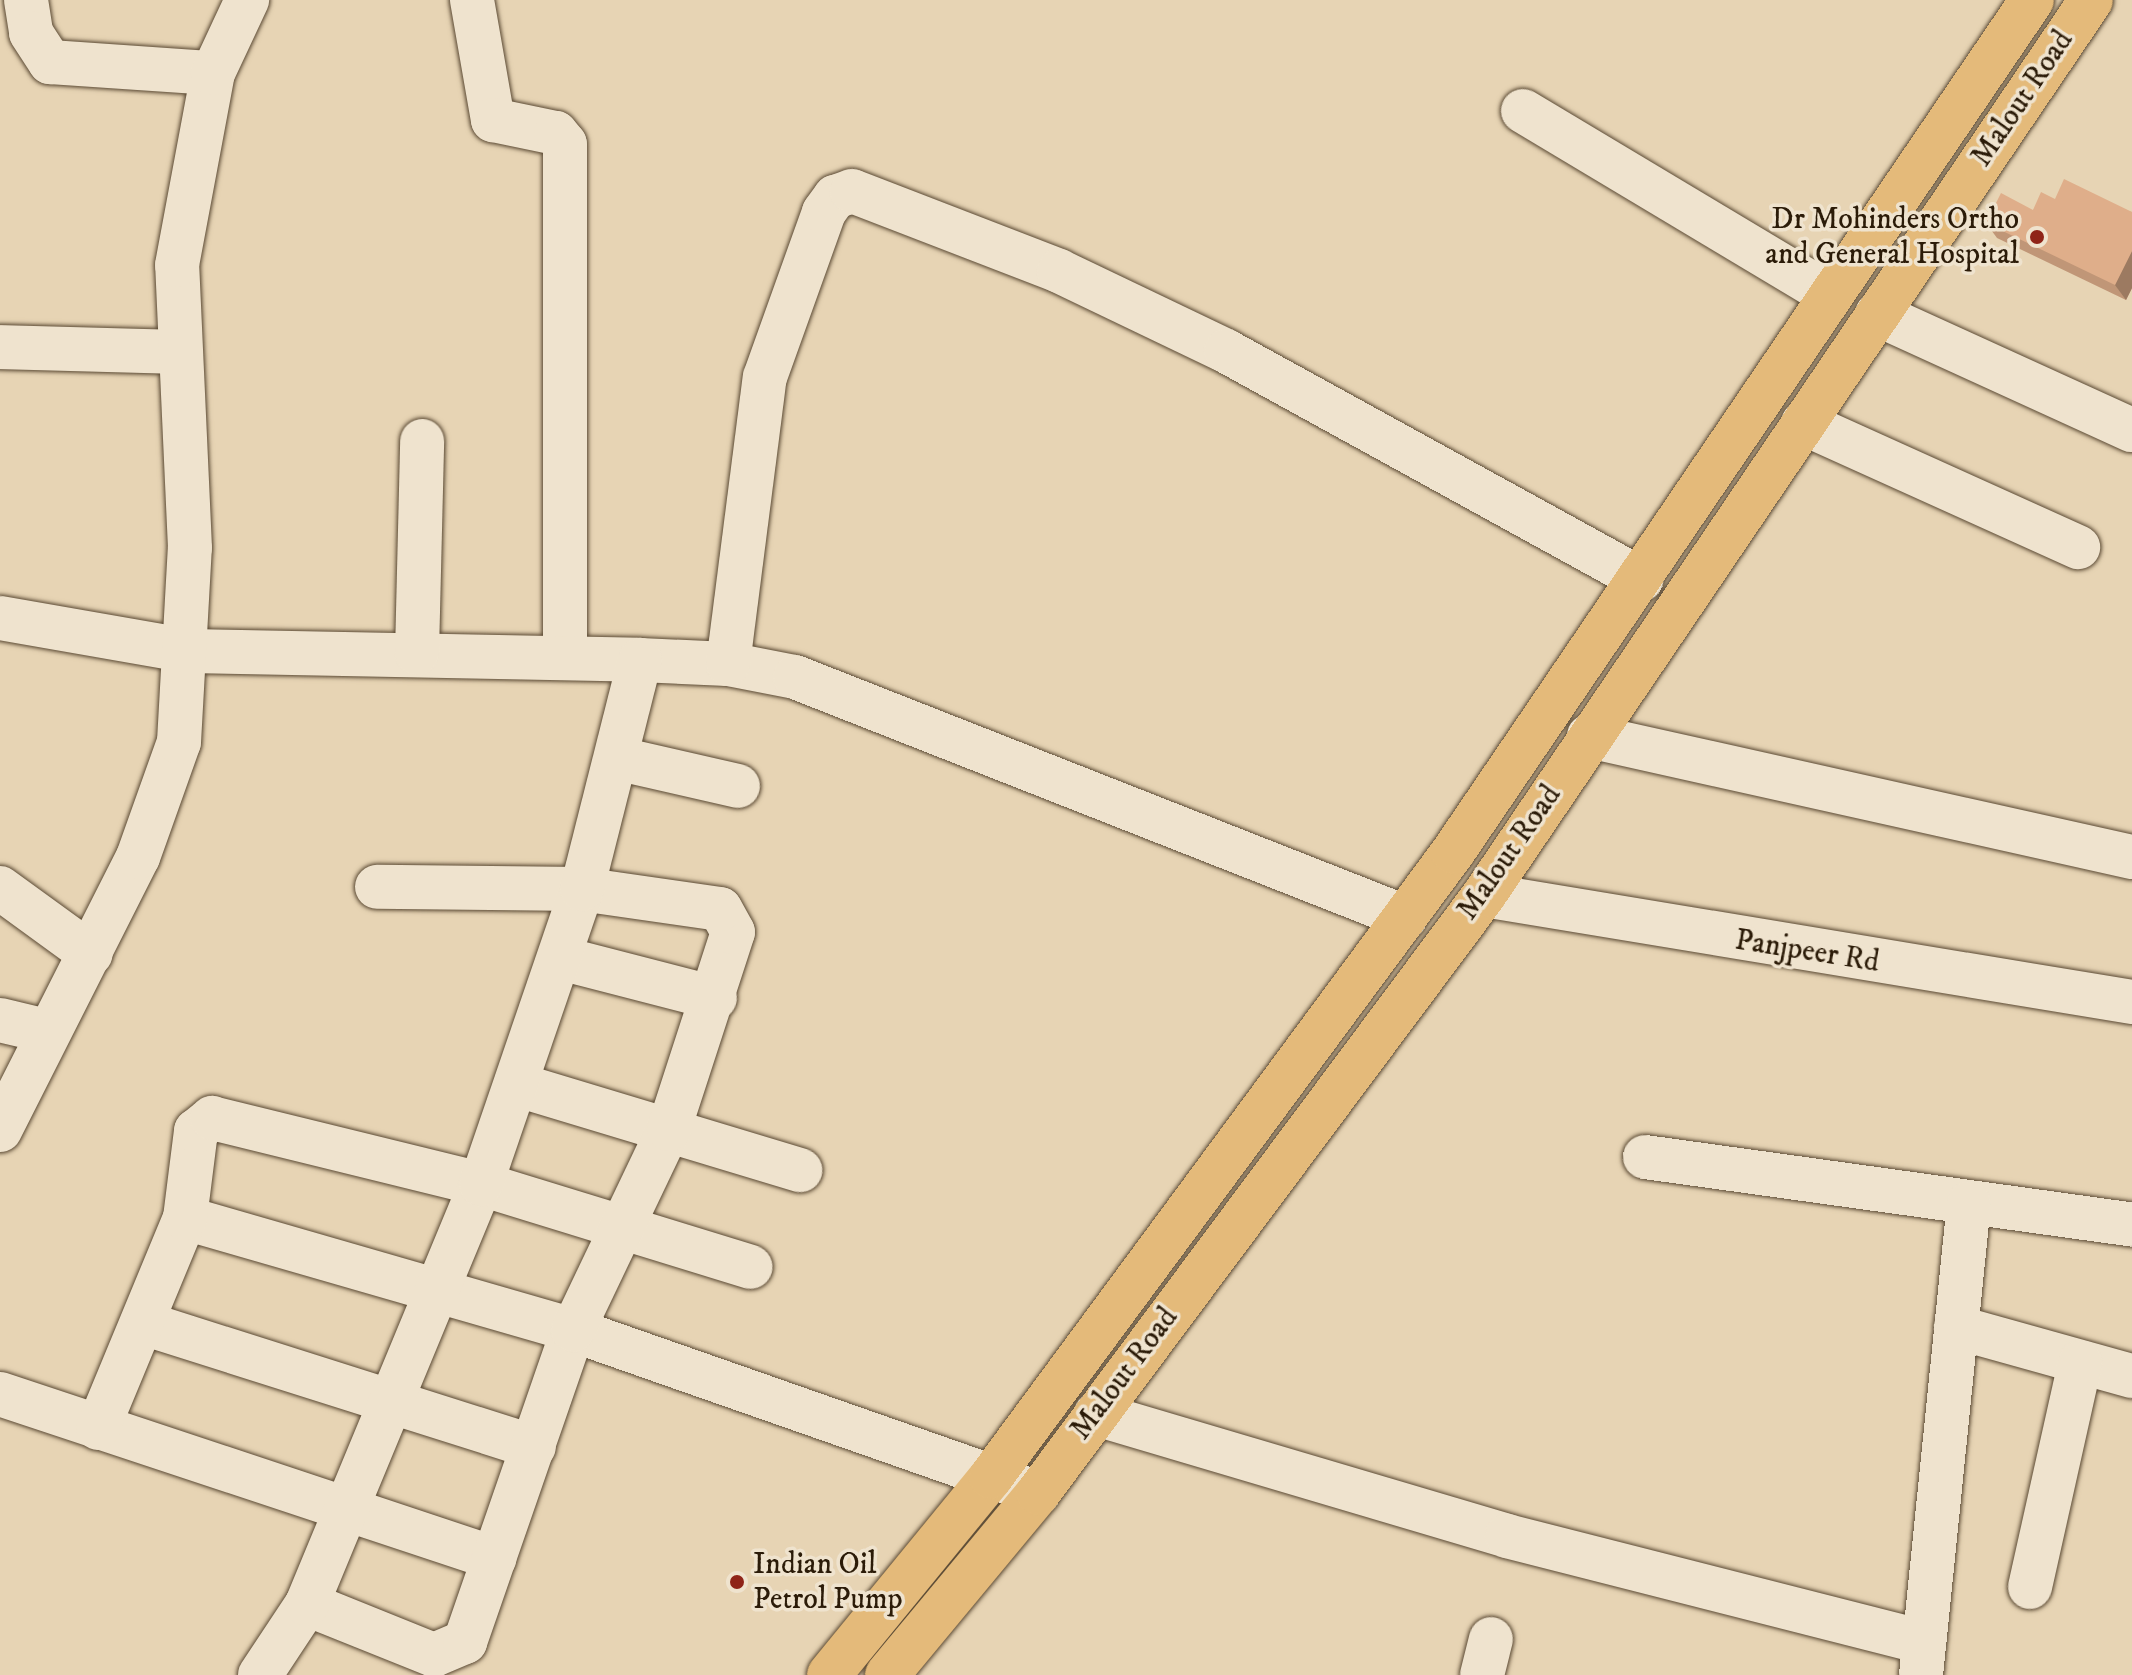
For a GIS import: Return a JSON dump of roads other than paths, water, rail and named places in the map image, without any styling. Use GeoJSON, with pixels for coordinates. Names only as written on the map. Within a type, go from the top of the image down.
{"type":"FeatureCollection","features":[{"type":"Feature","properties":{"kind":"highway","name":"Malout Road"},"geometry":{"type":"LineString","coordinates":[[829,1675],[991,1477],[1405,917],[1641,579],[2032,0]]}},
{"type":"Feature","properties":{"kind":"highway","name":"Malout Road"},"geometry":{"type":"LineString","coordinates":[[887,1675],[1038,1493],[1484,895],[2091,0]]}},
{"type":"Feature","properties":{"kind":"street"},"geometry":{"type":"LineString","coordinates":[[26,0],[31,33],[50,62],[213,73]]}},
{"type":"Feature","properties":{"kind":"street"},"geometry":{"type":"LineString","coordinates":[[0,1130],[46,1031],[91,954],[138,857],[179,742],[189,651],[177,352],[177,265],[213,73],[247,0]]}},
{"type":"Feature","properties":{"kind":"street"},"geometry":{"type":"LineString","coordinates":[[472,0],[493,120],[556,133],[565,144],[565,657]]}},
{"type":"Feature","properties":{"kind":"street"},"geometry":{"type":"LineString","coordinates":[[1523,111],[1830,295]]}},
{"type":"Feature","properties":{"kind":"street"},"geometry":{"type":"LineString","coordinates":[[728,664],[765,377],[824,212],[835,197],[852,191],[1059,271],[1226,351],[1641,579]]}},
{"type":"Feature","properties":{"kind":"street"},"geometry":{"type":"LineString","coordinates":[[1877,314],[2132,430]]}},
{"type":"Feature","properties":{"kind":"street"},"geometry":{"type":"LineString","coordinates":[[0,347],[177,352]]}},
{"type":"Feature","properties":{"kind":"street"},"geometry":{"type":"LineString","coordinates":[[1803,423],[2078,547]]}},
{"type":"Feature","properties":{"kind":"street"},"geometry":{"type":"LineString","coordinates":[[417,653],[422,441]]}},
{"type":"Feature","properties":{"kind":"street"},"geometry":{"type":"LineString","coordinates":[[0,618],[189,651],[417,653],[640,660],[728,664],[795,677],[1405,917]]}},
{"type":"Feature","properties":{"kind":"street"},"geometry":{"type":"LineString","coordinates":[[260,1675],[307,1604],[349,1510],[386,1406],[481,1184],[518,1085],[582,889],[620,759],[640,660]]}},
{"type":"Feature","properties":{"kind":"street"},"geometry":{"type":"LineString","coordinates":[[1589,736],[2132,857]]}},
{"type":"Feature","properties":{"kind":"street"},"geometry":{"type":"LineString","coordinates":[[620,759],[738,786]]}},
{"type":"Feature","properties":{"kind":"street"},"geometry":{"type":"LineString","coordinates":[[307,1604],[434,1655],[451,1653],[465,1642],[573,1330],[618,1227],[669,1129],[715,998],[733,932],[720,909],[582,889],[377,887]]}},
{"type":"Feature","properties":{"kind":"street"},"geometry":{"type":"LineString","coordinates":[[0,888],[91,954]]}},
{"type":"Feature","properties":{"kind":"street","name":"Panjpeer Rd"},"geometry":{"type":"LineString","coordinates":[[1484,895],[2132,1002]]}},
{"type":"Feature","properties":{"kind":"street"},"geometry":{"type":"LineString","coordinates":[[560,958],[715,998]]}},
{"type":"Feature","properties":{"kind":"street"},"geometry":{"type":"LineString","coordinates":[[0,1020],[46,1031]]}},
{"type":"Feature","properties":{"kind":"street"},"geometry":{"type":"LineString","coordinates":[[518,1085],[800,1170]]}},
{"type":"Feature","properties":{"kind":"street"},"geometry":{"type":"LineString","coordinates":[[98,1428],[185,1218],[196,1131],[212,1118],[481,1184],[750,1267]]}},
{"type":"Feature","properties":{"kind":"street"},"geometry":{"type":"LineString","coordinates":[[1645,1157],[2132,1225]]}},
{"type":"Feature","properties":{"kind":"street"},"geometry":{"type":"LineString","coordinates":[[1096,1414],[1923,1658],[1969,1203]]}},
{"type":"Feature","properties":{"kind":"street"},"geometry":{"type":"LineString","coordinates":[[185,1218],[573,1330],[1038,1493]]}},
{"type":"Feature","properties":{"kind":"street"},"geometry":{"type":"LineString","coordinates":[[143,1323],[386,1406],[534,1447]]}},
{"type":"Feature","properties":{"kind":"street"},"geometry":{"type":"LineString","coordinates":[[1956,1327],[2132,1376]]}},
{"type":"Feature","properties":{"kind":"street"},"geometry":{"type":"LineString","coordinates":[[2030,1587],[2080,1363]]}},
{"type":"Feature","properties":{"kind":"street"},"geometry":{"type":"LineString","coordinates":[[0,1394],[494,1558]]}},
{"type":"Feature","properties":{"kind":"place","name":"Dr Mohinders Ortho and General Hospital"},"geometry":{"type":"Point","coordinates":[2037,237]}},
{"type":"Feature","properties":{"kind":"place","name":"Indian Oil Petrol Pump"},"geometry":{"type":"Point","coordinates":[737,1582]}}]}
